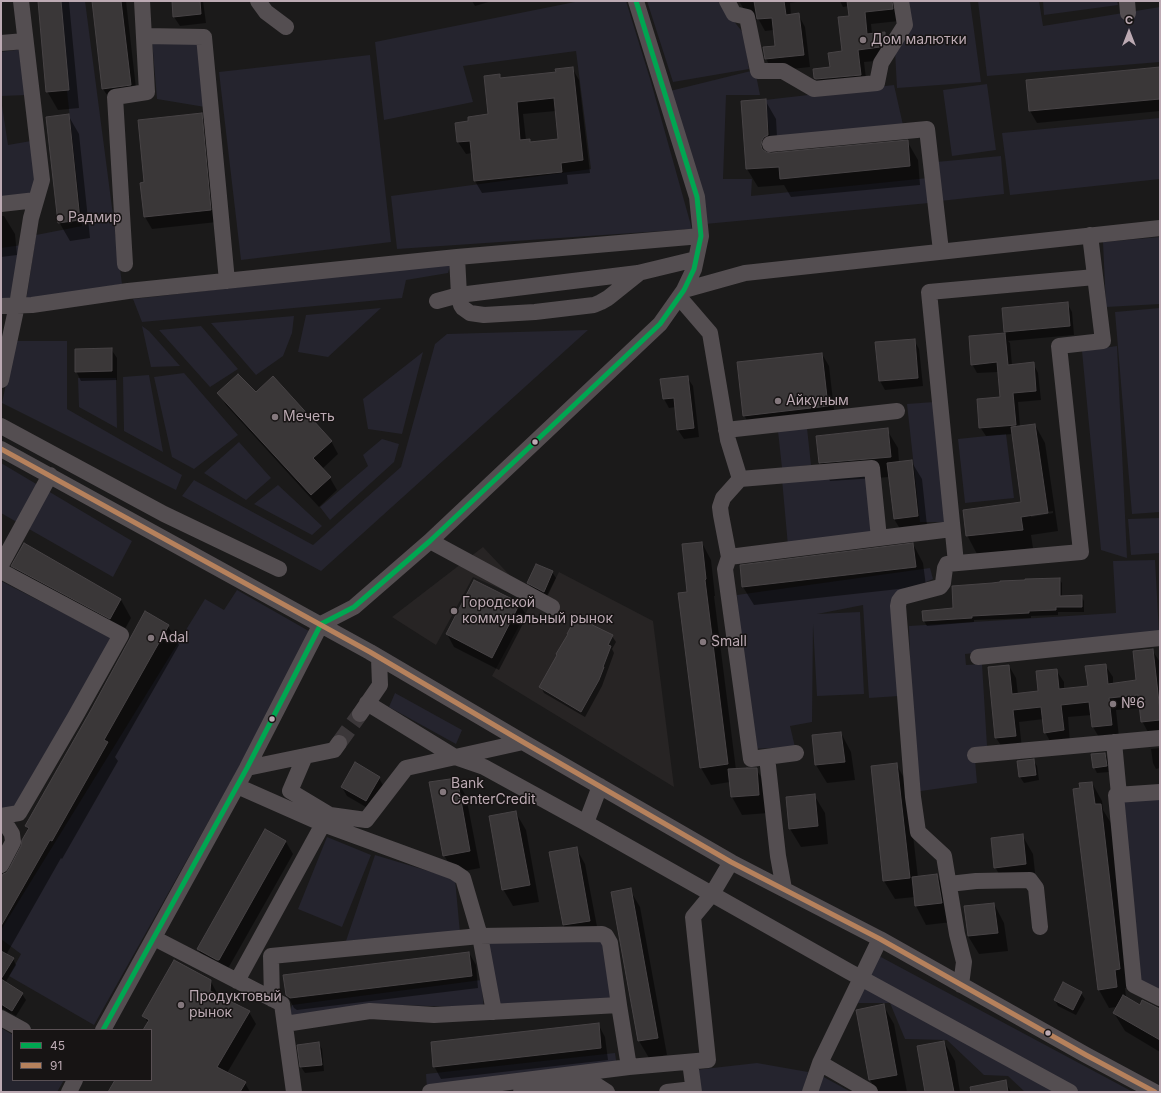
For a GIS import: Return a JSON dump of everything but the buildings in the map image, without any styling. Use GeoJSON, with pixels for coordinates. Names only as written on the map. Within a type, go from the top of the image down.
{"type":"FeatureCollection","features":[{"type":"Feature","properties":{"kind":"street"},"geometry":{"type":"LineString","coordinates":[[1,380],[9,305],[42,180],[21,1]]}},
{"type":"Feature","properties":{"kind":"street"},"geometry":{"type":"LineString","coordinates":[[125,264],[115,97],[147,92],[142,1]]}},
{"type":"Feature","properties":{"kind":"street"},"geometry":{"type":"LineString","coordinates":[[258,1],[266,12],[286,27]]}},
{"type":"Feature","properties":{"kind":"street"},"geometry":{"type":"LineString","coordinates":[[104,1029],[247,768],[321,624],[354,607],[430,541],[660,324],[682,293],[694,269],[700,236],[697,197],[636,1]]}},
{"type":"Feature","properties":{"kind":"street"},"geometry":{"type":"LineString","coordinates":[[727,1],[734,14],[747,17],[758,70],[783,71],[814,89],[877,83],[881,63],[905,25],[901,1]]}},
{"type":"Feature","properties":{"kind":"street"},"geometry":{"type":"LineString","coordinates":[[144,36],[204,37],[227,281]]}},
{"type":"Feature","properties":{"kind":"street"},"geometry":{"type":"LineString","coordinates":[[1,43],[26,41]]}},
{"type":"Feature","properties":{"kind":"street"},"geometry":{"type":"LineString","coordinates":[[770,144],[926,129],[941,251]]}},
{"type":"Feature","properties":{"kind":"street"},"geometry":{"type":"LineString","coordinates":[[1,204],[36,200]]}},
{"type":"Feature","properties":{"kind":"street"},"geometry":{"type":"LineString","coordinates":[[682,293],[745,272],[1160,228]]}},
{"type":"Feature","properties":{"kind":"street"},"geometry":{"type":"LineString","coordinates":[[961,985],[964,962],[957,934],[944,856],[918,832],[913,797],[898,601],[902,597],[940,587],[943,583],[947,564],[1081,552],[1059,346],[1103,340],[1090,235]]}},
{"type":"Feature","properties":{"kind":"street"},"geometry":{"type":"LineString","coordinates":[[9,305],[32,305],[128,291],[457,258],[700,236]]}},
{"type":"Feature","properties":{"kind":"street"},"geometry":{"type":"LineString","coordinates":[[457,258],[461,305],[466,310],[474,314],[484,316],[588,306],[601,302],[638,273]]}},
{"type":"Feature","properties":{"kind":"street"},"geometry":{"type":"LineString","coordinates":[[436,301],[459,295],[638,273],[696,259]]}},
{"type":"Feature","properties":{"kind":"street"},"geometry":{"type":"LineString","coordinates":[[956,563],[929,292],[1095,277]]}},
{"type":"Feature","properties":{"kind":"street"},"geometry":{"type":"LineString","coordinates":[[682,293],[710,333],[728,440],[740,478]]}},
{"type":"Feature","properties":{"kind":"street"},"geometry":{"type":"LineString","coordinates":[[726,430],[897,411]]}},
{"type":"Feature","properties":{"kind":"street"},"geometry":{"type":"LineString","coordinates":[[1,426],[164,514],[279,569]]}},
{"type":"Feature","properties":{"kind":"street"},"geometry":{"type":"LineString","coordinates":[[1,449],[155,533],[264,595],[321,624],[732,862],[880,939],[1086,1055],[1155,1092]]}},
{"type":"Feature","properties":{"kind":"street"},"geometry":{"type":"LineString","coordinates":[[796,753],[751,759],[725,569],[729,557],[720,507],[723,498],[740,478],[872,468],[879,538]]}},
{"type":"Feature","properties":{"kind":"street"},"geometry":{"type":"LineString","coordinates":[[1,565],[50,475]]}},
{"type":"Feature","properties":{"kind":"street"},"geometry":{"type":"LineString","coordinates":[[155,533],[164,514]]}},
{"type":"Feature","properties":{"kind":"street"},"geometry":{"type":"LineString","coordinates":[[729,557],[952,529]]}},
{"type":"Feature","properties":{"kind":"street"},"geometry":{"type":"LineString","coordinates":[[430,541],[552,607]]}},
{"type":"Feature","properties":{"kind":"street"},"geometry":{"type":"LineString","coordinates":[[1,571],[121,635],[19,812],[1,816],[12,834],[13,842],[1,865]]}},
{"type":"Feature","properties":{"kind":"street"},"geometry":{"type":"LineString","coordinates":[[978,657],[1160,638]]}},
{"type":"Feature","properties":{"kind":"street"},"geometry":{"type":"LineString","coordinates":[[379,658],[380,685],[363,708],[455,757],[484,767],[860,978],[1070,1092]]}},
{"type":"Feature","properties":{"kind":"street"},"geometry":{"type":"LineString","coordinates":[[975,755],[1160,738]]}},
{"type":"Feature","properties":{"kind":"street"},"geometry":{"type":"LineString","coordinates":[[305,756],[290,791],[330,815],[366,820],[406,768],[523,742]]}},
{"type":"Feature","properties":{"kind":"street"},"geometry":{"type":"LineString","coordinates":[[1114,742],[1119,795]]}},
{"type":"Feature","properties":{"kind":"street"},"geometry":{"type":"LineString","coordinates":[[247,768],[334,750],[339,743]]}},
{"type":"Feature","properties":{"kind":"street"},"geometry":{"type":"LineString","coordinates":[[767,757],[778,856],[784,889]]}},
{"type":"Feature","properties":{"kind":"street"},"geometry":{"type":"LineString","coordinates":[[237,786],[323,824],[454,872],[463,878],[480,936],[494,1012]]}},
{"type":"Feature","properties":{"kind":"street"},"geometry":{"type":"LineString","coordinates":[[586,823],[600,786]]}},
{"type":"Feature","properties":{"kind":"street"},"geometry":{"type":"LineString","coordinates":[[1160,792],[1116,795],[1134,985],[1160,998]]}},
{"type":"Feature","properties":{"kind":"street"},"geometry":{"type":"LineString","coordinates":[[237,981],[323,824]]}},
{"type":"Feature","properties":{"kind":"street"},"geometry":{"type":"LineString","coordinates":[[430,1092],[629,1067],[708,1060],[693,917],[712,894],[732,862]]}},
{"type":"Feature","properties":{"kind":"street"},"geometry":{"type":"LineString","coordinates":[[949,884],[976,881],[1030,880],[1036,888],[1040,927]]}},
{"type":"Feature","properties":{"kind":"street"},"geometry":{"type":"LineString","coordinates":[[272,999],[271,956],[480,936],[602,934],[606,936],[610,943],[629,1067]]}},
{"type":"Feature","properties":{"kind":"street"},"geometry":{"type":"LineString","coordinates":[[154,938],[282,1004],[294,1092]]}},
{"type":"Feature","properties":{"kind":"street"},"geometry":{"type":"LineString","coordinates":[[810,1092],[820,1063],[880,939]]}},
{"type":"Feature","properties":{"kind":"street"},"geometry":{"type":"LineString","coordinates":[[285,1024],[370,1010],[434,1015],[619,1005]]}},
{"type":"Feature","properties":{"kind":"street"},"geometry":{"type":"LineString","coordinates":[[1,1018],[21,1029]]}},
{"type":"Feature","properties":{"kind":"street"},"geometry":{"type":"LineString","coordinates":[[667,1092],[694,1091],[690,1062]]}},
{"type":"Feature","properties":{"kind":"street"},"geometry":{"type":"LineString","coordinates":[[820,1063],[870,1092]]}},
{"type":"Feature","properties":{"kind":"street"},"geometry":{"type":"LineString","coordinates":[[69,1092],[74,1081]]}},
{"type":"Feature","properties":{"kind":"street"},"geometry":{"type":"LineString","coordinates":[[521,1092],[593,1083],[607,1092]]}},
{"type":"Feature","properties":{"kind":"shaded area"},"geometry":{"type":"Polygon","coordinates":[[[57,1],[85,1],[122,284],[26,301],[36,235],[82,226],[57,1]]]}},
{"type":"Feature","properties":{"kind":"shaded area"},"geometry":{"type":"Polygon","coordinates":[[[580,1],[626,1],[651,82],[692,229],[397,249],[391,196],[591,169],[576,51],[463,66],[473,102],[384,120],[375,42],[580,1]]]}},
{"type":"Feature","properties":{"kind":"shaded area"},"geometry":{"type":"Polygon","coordinates":[[[647,1],[718,1],[744,34],[749,69],[673,82],[647,1]]]}},
{"type":"Feature","properties":{"kind":"shaded area"},"geometry":{"type":"Polygon","coordinates":[[[906,1],[970,1],[981,82],[897,88],[895,51],[906,1]]]}},
{"type":"Feature","properties":{"kind":"shaded area"},"geometry":{"type":"Polygon","coordinates":[[[978,1],[1039,1],[1043,26],[1160,7],[1160,62],[987,76],[978,1]]]}},
{"type":"Feature","properties":{"kind":"shaded area"},"geometry":{"type":"Polygon","coordinates":[[[1043,1],[1117,1],[1118,5],[1044,15],[1043,1]]]}},
{"type":"Feature","properties":{"kind":"shaded area"},"geometry":{"type":"Polygon","coordinates":[[[152,40],[200,41],[205,107],[157,99],[152,40]]]}},
{"type":"Feature","properties":{"kind":"shaded area"},"geometry":{"type":"Polygon","coordinates":[[[23,49],[27,95],[1,96],[1,52],[23,49]]]}},
{"type":"Feature","properties":{"kind":"shaded area"},"geometry":{"type":"Polygon","coordinates":[[[370,55],[391,242],[241,260],[219,72],[370,55]]]}},
{"type":"Feature","properties":{"kind":"shaded area"},"geometry":{"type":"Polygon","coordinates":[[[755,70],[760,95],[726,95],[723,179],[752,179],[751,196],[928,178],[929,203],[705,224],[670,91],[755,70]]]}},
{"type":"Feature","properties":{"kind":"shaded area"},"geometry":{"type":"Polygon","coordinates":[[[987,84],[996,150],[952,156],[943,90],[987,84]]]}},
{"type":"Feature","properties":{"kind":"shaded area"},"geometry":{"type":"Polygon","coordinates":[[[894,85],[903,125],[770,137],[765,100],[894,85]]]}},
{"type":"Feature","properties":{"kind":"shaded area"},"geometry":{"type":"Polygon","coordinates":[[[1,99],[8,145],[31,141],[38,174],[31,198],[1,199],[1,99]]]}},
{"type":"Feature","properties":{"kind":"shaded area"},"geometry":{"type":"Polygon","coordinates":[[[1160,118],[1160,179],[1010,195],[1002,133],[1160,118]]]}},
{"type":"Feature","properties":{"kind":"shaded area"},"geometry":{"type":"Polygon","coordinates":[[[1001,156],[1004,194],[940,201],[936,162],[1001,156]]]}},
{"type":"Feature","properties":{"kind":"shaded area"},"geometry":{"type":"Polygon","coordinates":[[[1160,237],[1160,304],[1106,307],[1103,242],[1160,237]]]}},
{"type":"Feature","properties":{"kind":"shaded area"},"geometry":{"type":"Polygon","coordinates":[[[22,245],[10,299],[1,300],[1,248],[22,245]]]}},
{"type":"Feature","properties":{"kind":"shaded area"},"geometry":{"type":"Polygon","coordinates":[[[451,263],[448,273],[406,280],[402,298],[142,322],[133,299],[451,263]]]}},
{"type":"Feature","properties":{"kind":"shaded area"},"geometry":{"type":"Polygon","coordinates":[[[381,308],[328,357],[298,352],[306,315],[381,308]]]}},
{"type":"Feature","properties":{"kind":"shaded area"},"geometry":{"type":"Polygon","coordinates":[[[1160,308],[1160,512],[1132,514],[1115,312],[1160,308]]]}},
{"type":"Feature","properties":{"kind":"shaded area"},"geometry":{"type":"Polygon","coordinates":[[[294,316],[292,333],[283,356],[256,375],[211,323],[294,316]]]}},
{"type":"Feature","properties":{"kind":"shaded area"},"geometry":{"type":"Polygon","coordinates":[[[142,326],[149,331],[180,366],[151,367],[142,326]]]}},
{"type":"Feature","properties":{"kind":"shaded area"},"geometry":{"type":"Polygon","coordinates":[[[201,326],[238,369],[210,387],[159,330],[201,326]]]}},
{"type":"Feature","properties":{"kind":"shaded area"},"geometry":{"type":"Polygon","coordinates":[[[588,330],[321,571],[182,496],[194,480],[313,545],[401,467],[435,344],[447,334],[588,330]]]}},
{"type":"Feature","properties":{"kind":"shaded area"},"geometry":{"type":"Polygon","coordinates":[[[15,341],[67,341],[67,409],[182,475],[176,490],[2,403],[15,341]]]}},
{"type":"Feature","properties":{"kind":"shaded area"},"geometry":{"type":"Polygon","coordinates":[[[1117,346],[1127,558],[1101,550],[1082,351],[1117,346]]]}},
{"type":"Feature","properties":{"kind":"shaded area"},"geometry":{"type":"Polygon","coordinates":[[[423,352],[402,434],[368,429],[363,399],[423,352]]]}},
{"type":"Feature","properties":{"kind":"shaded area"},"geometry":{"type":"Polygon","coordinates":[[[184,373],[238,435],[194,469],[172,457],[154,377],[184,373]]]}},
{"type":"Feature","properties":{"kind":"shaded area"},"geometry":{"type":"Polygon","coordinates":[[[149,375],[163,452],[124,431],[123,377],[149,375]]]}},
{"type":"Feature","properties":{"kind":"shaded area"},"geometry":{"type":"Polygon","coordinates":[[[78,378],[116,378],[117,428],[79,407],[78,378]]]}},
{"type":"Feature","properties":{"kind":"shaded area"},"geometry":{"type":"Polygon","coordinates":[[[934,402],[948,522],[920,522],[907,404],[934,402]]]}},
{"type":"Feature","properties":{"kind":"shaded area"},"geometry":{"type":"Polygon","coordinates":[[[807,428],[811,465],[782,468],[778,431],[807,428]]]}},
{"type":"Feature","properties":{"kind":"shaded area"},"geometry":{"type":"Polygon","coordinates":[[[1006,434],[1014,498],[965,503],[958,439],[1006,434]]]}},
{"type":"Feature","properties":{"kind":"shaded area"},"geometry":{"type":"Polygon","coordinates":[[[382,439],[399,444],[394,462],[330,520],[320,507],[368,466],[363,455],[382,439]]]}},
{"type":"Feature","properties":{"kind":"shaded area"},"geometry":{"type":"Polygon","coordinates":[[[239,442],[271,478],[246,500],[204,473],[239,442]]]}},
{"type":"Feature","properties":{"kind":"shaded area"},"geometry":{"type":"Polygon","coordinates":[[[1,463],[132,541],[113,577],[1,513],[1,463]]]}},
{"type":"Feature","properties":{"kind":"shaded area"},"geometry":{"type":"Polygon","coordinates":[[[870,472],[875,535],[788,546],[782,479],[870,472]]]}},
{"type":"Feature","properties":{"kind":"shaded area"},"geometry":{"type":"Polygon","coordinates":[[[278,485],[322,526],[312,535],[254,504],[278,485]]]}},
{"type":"Feature","properties":{"kind":"shaded area"},"geometry":{"type":"Polygon","coordinates":[[[1160,518],[1160,553],[1131,555],[1128,519],[1160,518]]]}},
{"type":"Feature","properties":{"kind":"shaded area"},"geometry":{"type":"Polygon","coordinates":[[[483,547],[518,584],[510,593],[473,577],[436,645],[392,617],[483,547]]]}},
{"type":"Feature","properties":{"kind":"shaded area"},"geometry":{"type":"Polygon","coordinates":[[[1155,560],[1159,633],[965,654],[966,665],[982,664],[987,746],[974,748],[977,783],[914,792],[909,626],[1116,613],[1113,561],[1155,560]]]}},
{"type":"Feature","properties":{"kind":"shaded area"},"geometry":{"type":"Polygon","coordinates":[[[930,568],[933,579],[895,595],[899,696],[869,698],[863,605],[817,614],[860,612],[864,694],[817,696],[813,624],[812,722],[790,726],[795,747],[750,749],[737,595],[930,568]]]}},
{"type":"Feature","properties":{"kind":"shaded area"},"geometry":{"type":"Polygon","coordinates":[[[559,572],[653,621],[674,787],[492,676],[535,596],[544,600],[559,572]]]}},
{"type":"Feature","properties":{"kind":"shaded area"},"geometry":{"type":"Polygon","coordinates":[[[1,581],[114,639],[19,806],[1,811],[1,581]]]}},
{"type":"Feature","properties":{"kind":"shaded area"},"geometry":{"type":"Polygon","coordinates":[[[237,590],[314,634],[94,1025],[9,976],[21,954],[1,939],[1,930],[205,599],[224,610],[237,590]]]}},
{"type":"Feature","properties":{"kind":"shaded area"},"geometry":{"type":"Polygon","coordinates":[[[395,693],[462,730],[456,744],[389,707],[395,693]]]}},
{"type":"Feature","properties":{"kind":"shaded area"},"geometry":{"type":"Polygon","coordinates":[[[1160,796],[1160,992],[1138,982],[1120,799],[1160,796]]]}},
{"type":"Feature","properties":{"kind":"shaded area"},"geometry":{"type":"Polygon","coordinates":[[[327,837],[371,855],[342,927],[298,909],[327,837]]]}},
{"type":"Feature","properties":{"kind":"shaded area"},"geometry":{"type":"Polygon","coordinates":[[[375,855],[455,879],[460,933],[346,941],[375,855]]]}},
{"type":"Feature","properties":{"kind":"shaded area"},"geometry":{"type":"Polygon","coordinates":[[[599,926],[615,1000],[499,1004],[487,934],[599,926]]]}},
{"type":"Feature","properties":{"kind":"shaded area"},"geometry":{"type":"Polygon","coordinates":[[[879,956],[1133,1092],[1025,1092],[1008,1076],[984,1075],[947,1040],[905,1039],[890,1003],[854,1003],[879,956]]]}},
{"type":"Feature","properties":{"kind":"shaded area"},"geometry":{"type":"Polygon","coordinates":[[[481,980],[484,1008],[373,1004],[289,1017],[292,1005],[481,980]]]}},
{"type":"Feature","properties":{"kind":"shaded area"},"geometry":{"type":"Polygon","coordinates":[[[1,1028],[12,1034],[12,1081],[63,1081],[57,1092],[1,1092],[1,1028]]]}},
{"type":"Feature","properties":{"kind":"shaded area"},"geometry":{"type":"Polygon","coordinates":[[[615,1053],[617,1067],[427,1089],[426,1074],[615,1053]]]}},
{"type":"Feature","properties":{"kind":"shaded area"},"geometry":{"type":"Polygon","coordinates":[[[757,1063],[808,1072],[803,1092],[698,1092],[695,1070],[757,1063]]]}},
{"type":"Feature","properties":{"kind":"shaded area"},"geometry":{"type":"Polygon","coordinates":[[[820,1075],[851,1092],[815,1092],[820,1075]]]}},
{"type":"Feature","properties":{"kind":"tunnel"},"geometry":{"type":"LineString","coordinates":[[339,743],[360,714]]}},
{"type":"Feature","properties":{"kind":"transit line","name":"45"},"geometry":{"type":"LineString","coordinates":[[104,1029],[247,768],[321,624],[354,607],[430,541],[660,324],[684,290],[694,269],[701,236],[697,197],[636,1]]}},
{"type":"Feature","properties":{"kind":"transit line","name":"91"},"geometry":{"type":"LineString","coordinates":[[1,449],[370,652],[731,862],[880,939],[1086,1055],[1155,1092]]}},
{"type":"Feature","properties":{"kind":"place","name":"Дом малютки"},"geometry":{"type":"Point","coordinates":[863,40]}},
{"type":"Feature","properties":{"kind":"place","name":"Радмир"},"geometry":{"type":"Point","coordinates":[60,218]}},
{"type":"Feature","properties":{"kind":"place","name":"Айкуным"},"geometry":{"type":"Point","coordinates":[778,401]}},
{"type":"Feature","properties":{"kind":"place","name":"Мечеть"},"geometry":{"type":"Point","coordinates":[275,417]}},
{"type":"Feature","properties":{"kind":"place","name":"Городской коммунальный рынок"},"geometry":{"type":"Point","coordinates":[454,611]}},
{"type":"Feature","properties":{"kind":"place","name":"Adal"},"geometry":{"type":"Point","coordinates":[151,638]}},
{"type":"Feature","properties":{"kind":"place","name":"Small"},"geometry":{"type":"Point","coordinates":[703,642]}},
{"type":"Feature","properties":{"kind":"place","name":"№6"},"geometry":{"type":"Point","coordinates":[1113,704]}},
{"type":"Feature","properties":{"kind":"place","name":"Bank CenterCredit"},"geometry":{"type":"Point","coordinates":[443,792]}},
{"type":"Feature","properties":{"kind":"place","name":"Продуктовый рынок"},"geometry":{"type":"Point","coordinates":[181,1005]}}]}
